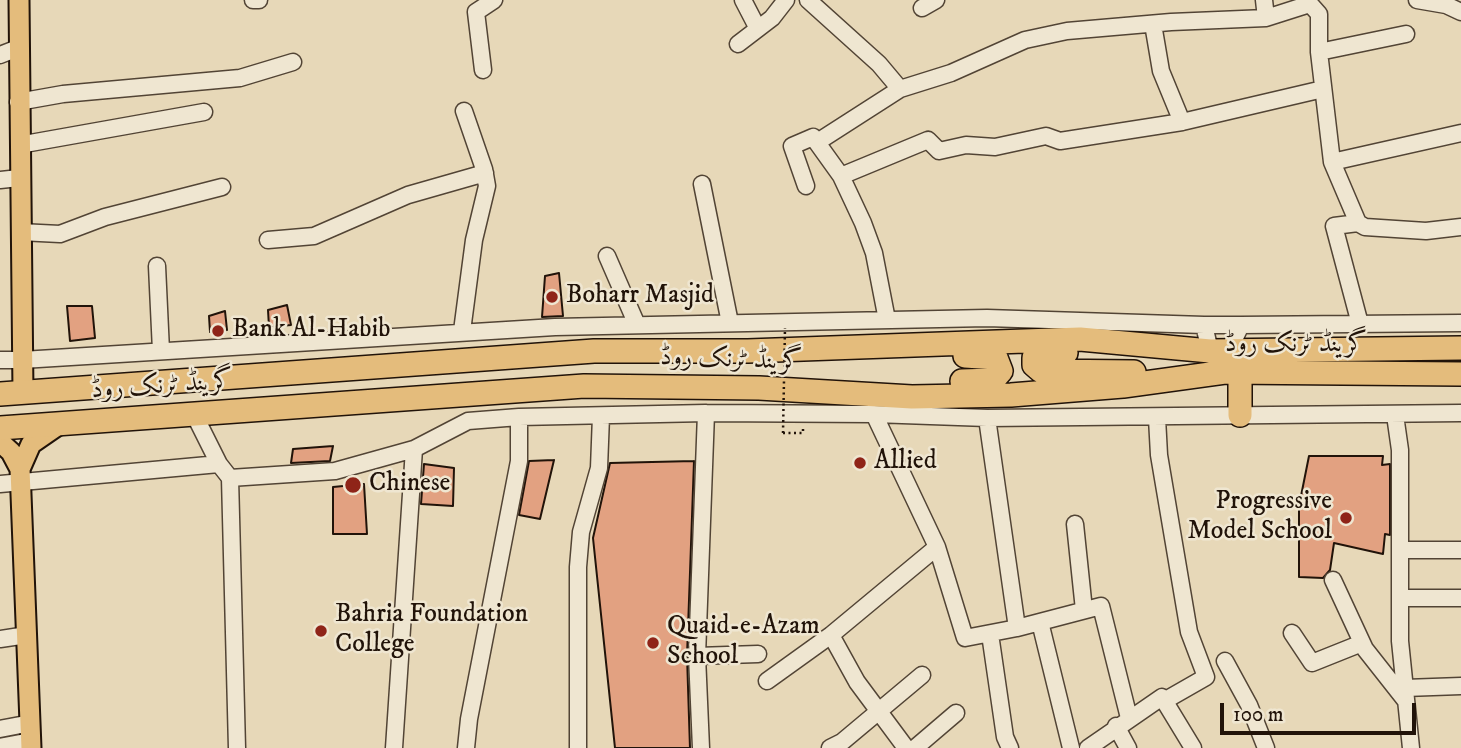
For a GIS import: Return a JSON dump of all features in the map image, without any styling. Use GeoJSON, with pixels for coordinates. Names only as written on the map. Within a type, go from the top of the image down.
{"type":"FeatureCollection","features":[{"type":"Feature","properties":{"kind":"highway","name":"گرینڈ ٹرنک روڈ"},"geometry":{"type":"LineString","coordinates":[[11,393],[594,351],[748,351],[1080,339],[1181,349],[1226,361],[1461,374]]}},
{"type":"Feature","properties":{"kind":"highway","name":"گرینڈ ٹرنک روڈ"},"geometry":{"type":"LineString","coordinates":[[0,428],[193,412],[584,386],[759,388],[912,397],[1010,395],[1123,386],[1226,361],[1461,348]]}},
{"type":"Feature","properties":{"kind":"highway"},"geometry":{"type":"LineString","coordinates":[[1181,349],[1044,353],[1034,358],[1033,362],[1041,371],[1226,361],[1240,415]]}},
{"type":"Feature","properties":{"kind":"highway"},"geometry":{"type":"LineString","coordinates":[[748,351],[992,357],[999,361],[1001,367],[1000,374],[993,380],[759,388]]}},
{"type":"Feature","properties":{"kind":"main road"},"geometry":{"type":"LineString","coordinates":[[11,393],[22,360],[20,232],[10,179],[19,145],[18,102],[9,52],[19,0]]}},
{"type":"Feature","properties":{"kind":"main road"},"geometry":{"type":"LineString","coordinates":[[20,476],[31,444],[61,423]]}},
{"type":"Feature","properties":{"kind":"main road"},"geometry":{"type":"LineString","coordinates":[[0,442],[11,452],[20,476],[31,737]]}},
{"type":"Feature","properties":{"kind":"street"},"geometry":{"type":"LineString","coordinates":[[253,0],[259,0]]}},
{"type":"Feature","properties":{"kind":"street"},"geometry":{"type":"LineString","coordinates":[[483,70],[476,12],[494,0]]}},
{"type":"Feature","properties":{"kind":"street"},"geometry":{"type":"LineString","coordinates":[[743,0],[757,27]]}},
{"type":"Feature","properties":{"kind":"street"},"geometry":{"type":"LineString","coordinates":[[738,44],[772,18],[786,0]]}},
{"type":"Feature","properties":{"kind":"street"},"geometry":{"type":"LineString","coordinates":[[808,0],[879,64],[900,89]]}},
{"type":"Feature","properties":{"kind":"street"},"geometry":{"type":"LineString","coordinates":[[922,8],[936,0]]}},
{"type":"Feature","properties":{"kind":"street"},"geometry":{"type":"LineString","coordinates":[[1264,0],[1266,18]]}},
{"type":"Feature","properties":{"kind":"street"},"geometry":{"type":"LineString","coordinates":[[1417,0],[1446,5],[1461,12]]}},
{"type":"Feature","properties":{"kind":"street"},"geometry":{"type":"LineString","coordinates":[[819,141],[900,89],[951,72],[1025,40],[1067,31],[1266,18],[1313,5],[1319,14],[1319,52],[1332,162],[1358,223]]}},
{"type":"Feature","properties":{"kind":"street"},"geometry":{"type":"LineString","coordinates":[[1153,24],[1161,71],[1182,122]]}},
{"type":"Feature","properties":{"kind":"street"},"geometry":{"type":"LineString","coordinates":[[1319,52],[1406,34]]}},
{"type":"Feature","properties":{"kind":"street"},"geometry":{"type":"LineString","coordinates":[[18,102],[63,94],[240,78],[293,62]]}},
{"type":"Feature","properties":{"kind":"street"},"geometry":{"type":"LineString","coordinates":[[841,176],[928,140],[939,150],[966,145],[985,149],[1046,136],[1059,141],[1182,122],[1323,89]]}},
{"type":"Feature","properties":{"kind":"street"},"geometry":{"type":"LineString","coordinates":[[462,331],[474,240],[486,197],[485,173],[464,111]]}},
{"type":"Feature","properties":{"kind":"street"},"geometry":{"type":"LineString","coordinates":[[19,145],[204,112]]}},
{"type":"Feature","properties":{"kind":"street"},"geometry":{"type":"LineString","coordinates":[[1332,162],[1461,133]]}},
{"type":"Feature","properties":{"kind":"street"},"geometry":{"type":"LineString","coordinates":[[806,186],[792,146],[813,137],[819,141],[841,176],[874,253],[887,320]]}},
{"type":"Feature","properties":{"kind":"street"},"geometry":{"type":"LineString","coordinates":[[268,240],[314,236],[408,195],[485,173]]}},
{"type":"Feature","properties":{"kind":"street"},"geometry":{"type":"LineString","coordinates":[[702,184],[730,323]]}},
{"type":"Feature","properties":{"kind":"street"},"geometry":{"type":"LineString","coordinates":[[20,232],[60,234],[105,217],[222,187]]}},
{"type":"Feature","properties":{"kind":"street"},"geometry":{"type":"LineString","coordinates":[[1360,324],[1334,226],[1337,223],[1426,231],[1461,227]]}},
{"type":"Feature","properties":{"kind":"street"},"geometry":{"type":"LineString","coordinates":[[607,256],[637,325]]}},
{"type":"Feature","properties":{"kind":"street"},"geometry":{"type":"LineString","coordinates":[[157,266],[161,351]]}},
{"type":"Feature","properties":{"kind":"street"},"geometry":{"type":"LineString","coordinates":[[0,360],[462,331],[637,325],[987,318],[1204,325],[1461,323]]}},
{"type":"Feature","properties":{"kind":"street"},"geometry":{"type":"LineString","coordinates":[[1204,325],[1226,361]]}},
{"type":"Feature","properties":{"kind":"street"},"geometry":{"type":"LineString","coordinates":[[1226,361],[1241,325]]}},
{"type":"Feature","properties":{"kind":"street"},"geometry":{"type":"LineString","coordinates":[[193,412],[219,464],[230,478],[237,748]]}},
{"type":"Feature","properties":{"kind":"street"},"geometry":{"type":"LineString","coordinates":[[230,478],[335,471],[414,449],[468,421],[519,417],[706,413],[1157,418],[1461,413]]}},
{"type":"Feature","properties":{"kind":"street"},"geometry":{"type":"LineString","coordinates":[[701,748],[697,656],[706,413]]}},
{"type":"Feature","properties":{"kind":"street"},"geometry":{"type":"LineString","coordinates":[[874,414],[937,547],[965,638],[1017,628],[1101,606],[1128,748]]}},
{"type":"Feature","properties":{"kind":"street"},"geometry":{"type":"LineString","coordinates":[[1395,415],[1400,450],[1400,598],[1411,748]]}},
{"type":"Feature","properties":{"kind":"street"},"geometry":{"type":"LineString","coordinates":[[578,748],[578,568],[581,532],[599,468],[601,416]]}},
{"type":"Feature","properties":{"kind":"street"},"geometry":{"type":"LineString","coordinates":[[466,748],[469,719],[519,461],[519,417]]}},
{"type":"Feature","properties":{"kind":"street"},"geometry":{"type":"LineString","coordinates":[[987,418],[1017,628]]}},
{"type":"Feature","properties":{"kind":"street"},"geometry":{"type":"LineString","coordinates":[[1088,748],[1123,722],[1206,677],[1189,632],[1159,455],[1157,418]]}},
{"type":"Feature","properties":{"kind":"street"},"geometry":{"type":"LineString","coordinates":[[394,748],[414,449]]}},
{"type":"Feature","properties":{"kind":"street"},"geometry":{"type":"LineString","coordinates":[[0,484],[20,476],[219,464]]}},
{"type":"Feature","properties":{"kind":"street"},"geometry":{"type":"LineString","coordinates":[[1075,524],[1084,610]]}},
{"type":"Feature","properties":{"kind":"street"},"geometry":{"type":"LineString","coordinates":[[767,681],[831,635],[937,547]]}},
{"type":"Feature","properties":{"kind":"street"},"geometry":{"type":"LineString","coordinates":[[1400,550],[1461,550]]}},
{"type":"Feature","properties":{"kind":"street"},"geometry":{"type":"LineString","coordinates":[[1333,580],[1362,643],[1406,695]]}},
{"type":"Feature","properties":{"kind":"street"},"geometry":{"type":"LineString","coordinates":[[1400,598],[1461,598]]}},
{"type":"Feature","properties":{"kind":"street"},"geometry":{"type":"LineString","coordinates":[[1040,622],[1071,748]]}},
{"type":"Feature","properties":{"kind":"street"},"geometry":{"type":"LineString","coordinates":[[1292,633],[1312,663],[1362,643]]}},
{"type":"Feature","properties":{"kind":"street"},"geometry":{"type":"LineString","coordinates":[[990,634],[1005,737],[1010,748]]}},
{"type":"Feature","properties":{"kind":"street"},"geometry":{"type":"LineString","coordinates":[[0,639],[27,635]]}},
{"type":"Feature","properties":{"kind":"street"},"geometry":{"type":"LineString","coordinates":[[831,635],[878,713],[906,748]]}},
{"type":"Feature","properties":{"kind":"street"},"geometry":{"type":"LineString","coordinates":[[697,656],[758,654]]}},
{"type":"Feature","properties":{"kind":"street"},"geometry":{"type":"LineString","coordinates":[[1225,661],[1266,748]]}},
{"type":"Feature","properties":{"kind":"street"},"geometry":{"type":"LineString","coordinates":[[830,748],[878,713],[922,675]]}},
{"type":"Feature","properties":{"kind":"street"},"geometry":{"type":"LineString","coordinates":[[1406,695],[1461,686]]}},
{"type":"Feature","properties":{"kind":"street"},"geometry":{"type":"LineString","coordinates":[[1163,699],[1193,748]]}},
{"type":"Feature","properties":{"kind":"street"},"geometry":{"type":"LineString","coordinates":[[915,748],[956,713]]}},
{"type":"Feature","properties":{"kind":"street"},"geometry":{"type":"LineString","coordinates":[[0,729],[31,737]]}},
{"type":"Feature","properties":{"kind":"street"},"geometry":{"type":"LineString","coordinates":[[0,747],[31,737]]}},
{"type":"Feature","properties":{"kind":"path"},"geometry":{"type":"LineString","coordinates":[[785,328],[783,433],[803,433]]}},
{"type":"Feature","properties":{"kind":"building","name":"Boharr Masjid"},"geometry":{"type":"Polygon","coordinates":[[[559,273],[563,316],[542,317],[545,276],[559,273]]]}},
{"type":"Feature","properties":{"kind":"building"},"geometry":{"type":"Polygon","coordinates":[[[287,305],[291,325],[269,327],[268,310],[287,305]]]}},
{"type":"Feature","properties":{"kind":"building"},"geometry":{"type":"Polygon","coordinates":[[[67,306],[92,306],[95,338],[70,341],[67,306]]]}},
{"type":"Feature","properties":{"kind":"building"},"geometry":{"type":"Polygon","coordinates":[[[225,311],[227,330],[210,332],[209,316],[225,311]]]}},
{"type":"Feature","properties":{"kind":"building"},"geometry":{"type":"Polygon","coordinates":[[[333,446],[330,461],[291,463],[293,449],[333,446]]]}},
{"type":"Feature","properties":{"kind":"building","name":"Progressive Model School"},"geometry":{"type":"Polygon","coordinates":[[[1309,456],[1383,456],[1382,465],[1390,464],[1390,535],[1385,534],[1383,554],[1334,543],[1330,570],[1323,578],[1299,577],[1299,506],[1309,456]]]}},
{"type":"Feature","properties":{"kind":"building"},"geometry":{"type":"Polygon","coordinates":[[[554,460],[540,519],[519,515],[529,461],[554,460]]]}},
{"type":"Feature","properties":{"kind":"building","name":"Quaid-e-Azam School"},"geometry":{"type":"Polygon","coordinates":[[[694,461],[687,656],[690,748],[615,748],[593,538],[610,463],[694,461]]]}},
{"type":"Feature","properties":{"kind":"building"},"geometry":{"type":"Polygon","coordinates":[[[424,464],[454,468],[453,506],[421,504],[424,464]]]}},
{"type":"Feature","properties":{"kind":"building"},"geometry":{"type":"Polygon","coordinates":[[[364,484],[367,534],[333,534],[333,487],[364,484]]]}},
{"type":"Feature","properties":{"kind":"place","name":"Boharr Masjid"},"geometry":{"type":"Point","coordinates":[552,297]}},
{"type":"Feature","properties":{"kind":"place","name":"Bank Al-Habib"},"geometry":{"type":"Point","coordinates":[218,331]}},
{"type":"Feature","properties":{"kind":"place","name":"Allied"},"geometry":{"type":"Point","coordinates":[860,463]}},
{"type":"Feature","properties":{"kind":"place","name":"Chinese"},"geometry":{"type":"Point","coordinates":[353,485]}},
{"type":"Feature","properties":{"kind":"place","name":"Progressive Model School"},"geometry":{"type":"Point","coordinates":[1346,518]}},
{"type":"Feature","properties":{"kind":"place","name":"Bahria Foundation College"},"geometry":{"type":"Point","coordinates":[321,631]}},
{"type":"Feature","properties":{"kind":"place","name":"Quaid-e-Azam School"},"geometry":{"type":"Point","coordinates":[653,643]}}]}
